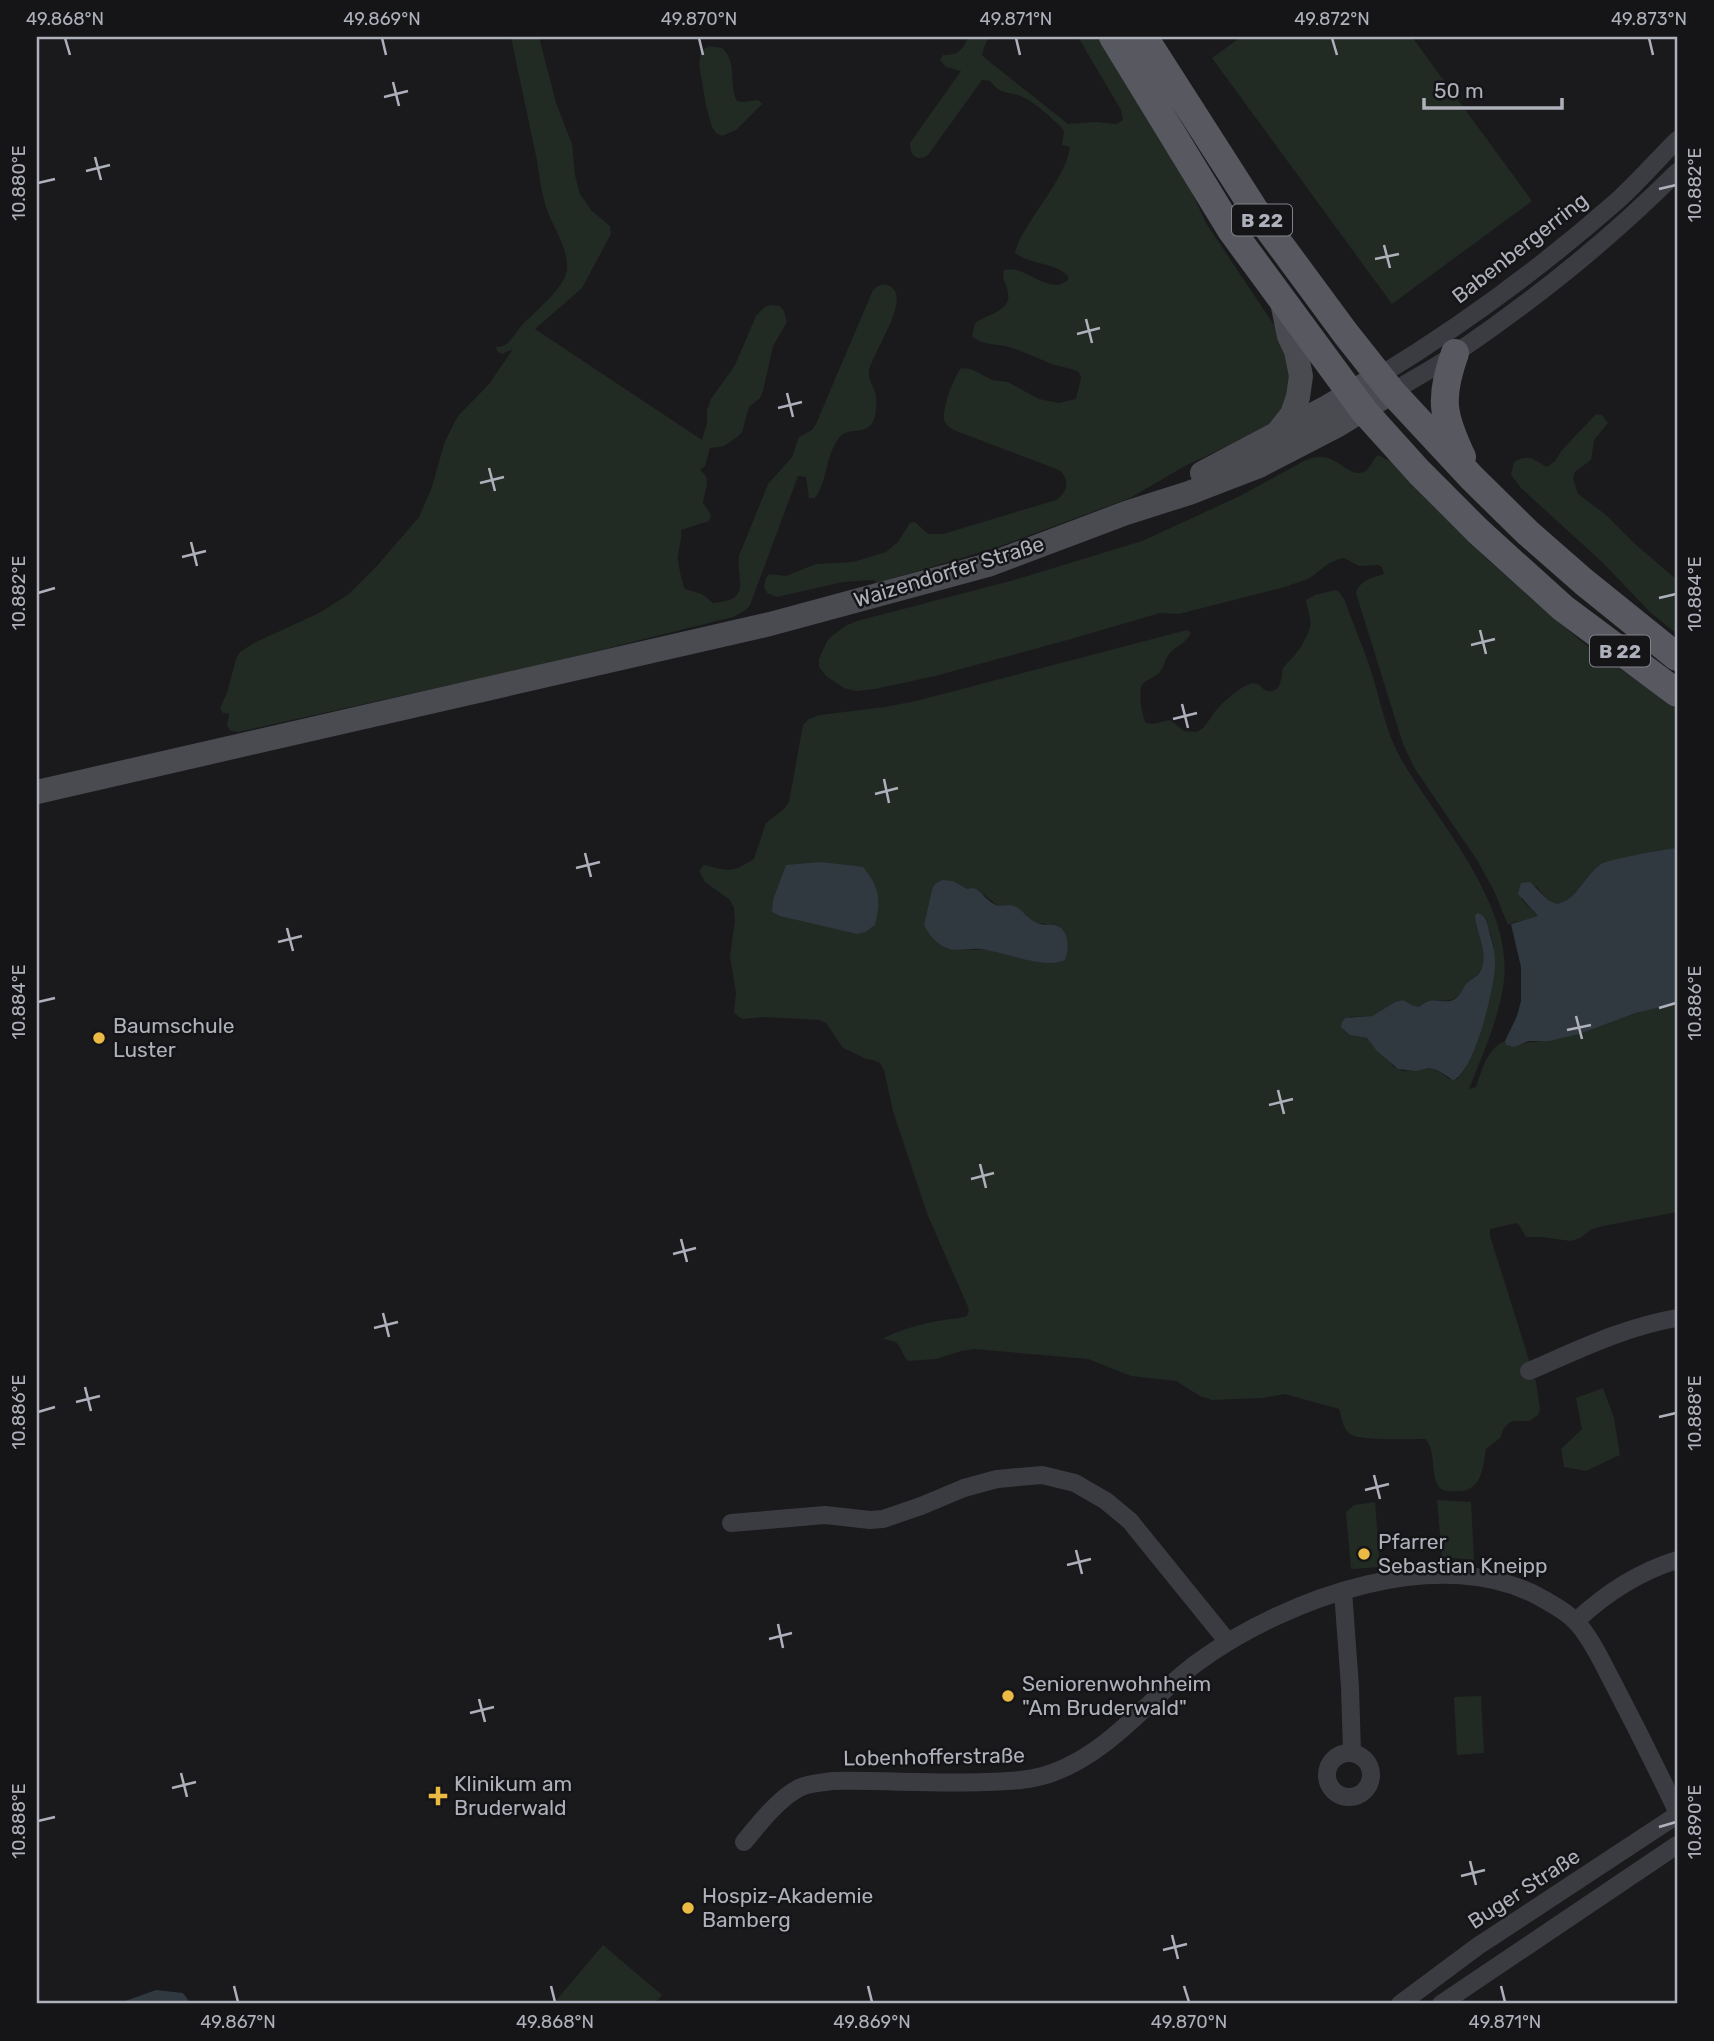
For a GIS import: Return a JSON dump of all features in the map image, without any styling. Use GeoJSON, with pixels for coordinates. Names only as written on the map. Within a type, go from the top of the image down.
{"type":"FeatureCollection","features":[{"type":"Feature","properties":{"kind":"main road","name":"B 22"},"geometry":{"type":"LineString","coordinates":[[1113,37],[1231,230],[1357,402],[1419,472],[1479,532],[1563,608],[1677,694]]}},
{"type":"Feature","properties":{"kind":"main road","name":"B 22"},"geometry":{"type":"LineString","coordinates":[[1144,37],[1256,212],[1386,384],[1472,478],[1528,533],[1677,657]]}},
{"type":"Feature","properties":{"kind":"main road"},"geometry":{"type":"LineString","coordinates":[[1275,435],[1292,414],[1301,376],[1282,302]]}},
{"type":"Feature","properties":{"kind":"main road"},"geometry":{"type":"LineString","coordinates":[[1455,354],[1446,383],[1445,416],[1472,478]]}},
{"type":"Feature","properties":{"kind":"main road","name":"Waizendorfer Straße"},"geometry":{"type":"LineString","coordinates":[[37,792],[770,624],[988,565],[1259,466],[1386,384]]}},
{"type":"Feature","properties":{"kind":"main road","name":"Waizendorfer Straße"},"geometry":{"type":"LineString","coordinates":[[1126,513],[1275,435],[1357,402]]}},
{"type":"Feature","properties":{"kind":"street","name":"Babenbergerring"},"geometry":{"type":"LineString","coordinates":[[1386,384],[1426,348],[1514,285],[1619,199],[1677,140]]}},
{"type":"Feature","properties":{"kind":"street","name":"Babenbergerring"},"geometry":{"type":"LineString","coordinates":[[1386,384],[1455,354],[1524,304],[1677,172]]}},
{"type":"Feature","properties":{"kind":"street"},"geometry":{"type":"LineString","coordinates":[[1529,1371],[1621,1331],[1650,1322],[1677,1318]]}},
{"type":"Feature","properties":{"kind":"street"},"geometry":{"type":"LineString","coordinates":[[732,1523],[825,1515],[870,1521],[883,1519],[964,1488],[997,1479],[1042,1475],[1075,1483],[1106,1500],[1130,1521],[1228,1642]]}},
{"type":"Feature","properties":{"kind":"street"},"geometry":{"type":"LineString","coordinates":[[1576,1621],[1606,1595],[1628,1581],[1657,1566],[1677,1560]]}},
{"type":"Feature","properties":{"kind":"street","name":"Lobenhofferstraße"},"geometry":{"type":"LineString","coordinates":[[744,1842],[766,1815],[800,1787],[812,1784],[832,1781],[1024,1781],[1053,1773],[1084,1758],[1135,1718],[1181,1675],[1228,1642],[1291,1609],[1343,1591],[1387,1580],[1421,1576],[1504,1581],[1558,1607],[1576,1621],[1615,1687],[1677,1813]]}},
{"type":"Feature","properties":{"kind":"street"},"geometry":{"type":"LineString","coordinates":[[1343,1591],[1352,1753]]}},
{"type":"Feature","properties":{"kind":"street","name":"Buger Straße"},"geometry":{"type":"LineString","coordinates":[[1400,2004],[1478,1946],[1677,1813]]}},
{"type":"Feature","properties":{"kind":"street"},"geometry":{"type":"LineString","coordinates":[[1441,2004],[1677,1845]]}},
{"type":"Feature","properties":{"kind":"shaded area"},"geometry":{"type":"Polygon","coordinates":[[[511,37],[539,37],[556,103],[572,144],[580,194],[591,210],[610,226],[611,234],[582,288],[535,329],[702,440],[711,399],[735,365],[756,316],[771,305],[780,306],[784,311],[787,322],[773,346],[760,398],[749,407],[742,432],[724,446],[710,448],[705,466],[700,470],[707,481],[703,503],[711,515],[709,521],[681,530],[678,560],[685,589],[702,594],[713,603],[734,598],[738,593],[739,556],[768,484],[792,457],[799,437],[812,430],[816,424],[873,290],[887,285],[895,291],[897,300],[890,325],[869,372],[876,399],[874,419],[867,428],[848,432],[839,438],[831,452],[815,498],[809,498],[806,477],[798,476],[750,605],[733,617],[532,667],[238,732],[231,731],[227,726],[229,714],[223,713],[220,708],[240,652],[319,613],[349,594],[377,566],[419,517],[432,487],[444,444],[459,415],[489,384],[513,349],[502,354],[496,347],[508,342],[565,277],[565,252],[544,200],[511,37]]]}},
{"type":"Feature","properties":{"kind":"shaded area"},"geometry":{"type":"Polygon","coordinates":[[[968,37],[991,37],[986,42],[982,55],[1068,124],[1116,124],[1123,120],[1121,110],[1078,37],[1101,37],[1189,186],[1206,223],[1286,343],[1291,395],[1266,428],[1185,466],[1130,498],[998,547],[878,583],[873,580],[843,582],[777,597],[767,593],[764,587],[769,574],[786,576],[816,564],[853,562],[886,552],[898,542],[910,523],[915,522],[928,534],[943,534],[1056,500],[1065,490],[1065,478],[1059,470],[953,430],[945,422],[944,411],[948,395],[961,368],[971,369],[992,380],[1008,382],[1039,399],[1059,403],[1076,399],[1081,378],[1075,370],[1051,364],[1009,347],[984,343],[972,336],[975,323],[997,312],[1006,304],[1008,293],[1004,270],[1020,271],[1053,285],[1068,280],[1068,276],[1062,271],[1015,253],[1023,233],[1064,168],[1070,147],[1062,145],[1064,131],[1039,107],[1020,96],[998,89],[990,81],[982,80],[928,155],[917,158],[913,154],[910,143],[961,71],[946,67],[940,60],[943,55],[959,51],[968,37]]]}},
{"type":"Feature","properties":{"kind":"shaded area"},"geometry":{"type":"Polygon","coordinates":[[[1241,37],[1412,37],[1532,201],[1392,304],[1212,58],[1241,37]]]}},
{"type":"Feature","properties":{"kind":"shaded area"},"geometry":{"type":"Polygon","coordinates":[[[709,46],[722,48],[727,54],[737,101],[758,100],[762,104],[736,130],[722,136],[712,127],[699,64],[701,51],[709,46]]]}},
{"type":"Feature","properties":{"kind":"shaded area"},"geometry":{"type":"Polygon","coordinates":[[[1596,414],[1602,415],[1608,423],[1594,440],[1591,460],[1575,472],[1573,478],[1578,494],[1606,515],[1677,580],[1677,634],[1651,613],[1602,562],[1521,488],[1511,475],[1514,462],[1524,458],[1531,458],[1547,467],[1596,414]]]}},
{"type":"Feature","properties":{"kind":"shaded area"},"geometry":{"type":"Polygon","coordinates":[[[1378,455],[1392,462],[1487,559],[1581,641],[1677,709],[1677,848],[1601,864],[1571,897],[1557,904],[1548,900],[1536,886],[1521,899],[1537,918],[1508,925],[1477,860],[1415,769],[1403,744],[1356,593],[1363,582],[1384,574],[1382,567],[1378,565],[1359,566],[1344,558],[1339,559],[1310,578],[1285,587],[1179,614],[1160,613],[935,676],[875,689],[856,691],[844,688],[826,676],[819,667],[819,659],[827,641],[847,625],[857,621],[1014,580],[1142,541],[1238,497],[1309,459],[1328,458],[1350,471],[1359,473],[1366,471],[1378,455]]]}},
{"type":"Feature","properties":{"kind":"shaded area"},"geometry":{"type":"Polygon","coordinates":[[[1336,590],[1344,599],[1369,664],[1396,749],[1472,868],[1498,927],[1504,958],[1503,988],[1493,1027],[1469,1089],[1476,1087],[1489,1054],[1505,1041],[1506,1045],[1513,1046],[1552,1040],[1677,1003],[1677,1212],[1592,1229],[1571,1241],[1526,1237],[1516,1223],[1490,1229],[1536,1382],[1540,1409],[1538,1415],[1530,1421],[1514,1421],[1504,1428],[1500,1438],[1486,1449],[1480,1476],[1467,1490],[1446,1491],[1438,1486],[1431,1451],[1425,1439],[1355,1436],[1345,1429],[1339,1409],[1285,1394],[1263,1398],[1212,1400],[1176,1381],[1131,1376],[1088,1359],[974,1349],[936,1359],[908,1361],[897,1343],[882,1339],[920,1325],[967,1316],[969,1309],[928,1216],[893,1111],[884,1070],[880,1063],[843,1048],[826,1023],[820,1020],[765,1017],[742,1019],[734,1013],[736,993],[730,956],[734,908],[730,900],[705,882],[699,871],[704,865],[725,870],[734,869],[754,859],[766,823],[789,802],[803,725],[809,719],[920,700],[1187,630],[1191,633],[1169,654],[1160,672],[1142,685],[1140,699],[1146,723],[1170,720],[1184,731],[1196,732],[1206,725],[1221,704],[1244,687],[1255,683],[1267,691],[1278,688],[1283,668],[1299,650],[1307,635],[1310,621],[1306,600],[1336,590]],[[953,881],[932,889],[924,925],[936,941],[947,949],[991,950],[1039,962],[1059,962],[1061,928],[1058,925],[1037,923],[1016,907],[997,905],[983,894],[962,888],[953,881]],[[1486,918],[1476,921],[1484,952],[1483,965],[1455,998],[1445,1001],[1431,1000],[1419,1007],[1403,1000],[1372,1016],[1349,1017],[1350,1035],[1367,1038],[1394,1067],[1403,1071],[1429,1068],[1437,1070],[1449,1079],[1457,1079],[1464,1071],[1477,1042],[1494,946],[1486,918]]]}},
{"type":"Feature","properties":{"kind":"shaded area"},"geometry":{"type":"Polygon","coordinates":[[[1677,848],[1677,1003],[1636,1013],[1579,1034],[1549,1041],[1529,1041],[1514,1047],[1506,1045],[1505,1041],[1521,1001],[1521,967],[1511,924],[1538,916],[1518,894],[1521,883],[1530,882],[1548,900],[1557,904],[1571,897],[1593,871],[1605,862],[1677,848]]]}},
{"type":"Feature","properties":{"kind":"shaded area"},"geometry":{"type":"Polygon","coordinates":[[[821,862],[863,867],[878,894],[875,925],[857,934],[772,912],[773,900],[786,865],[821,862]]]}},
{"type":"Feature","properties":{"kind":"shaded area"},"geometry":{"type":"Polygon","coordinates":[[[942,880],[953,881],[967,889],[974,888],[990,902],[1015,907],[1037,923],[1059,926],[1067,939],[1065,960],[1046,963],[989,950],[954,950],[943,946],[924,925],[932,889],[942,880]]]}},
{"type":"Feature","properties":{"kind":"shaded area"},"geometry":{"type":"Polygon","coordinates":[[[1478,913],[1486,919],[1488,925],[1494,951],[1494,973],[1488,1007],[1476,1046],[1461,1074],[1453,1080],[1429,1068],[1416,1071],[1398,1069],[1377,1051],[1367,1038],[1350,1035],[1341,1027],[1345,1018],[1372,1016],[1403,1000],[1419,1007],[1431,1000],[1456,999],[1465,985],[1480,972],[1483,963],[1483,950],[1475,915],[1478,913]]]}},
{"type":"Feature","properties":{"kind":"shaded area"},"geometry":{"type":"Polygon","coordinates":[[[1603,1388],[1614,1418],[1620,1455],[1586,1471],[1564,1467],[1561,1449],[1582,1429],[1576,1398],[1603,1388]]]}},
{"type":"Feature","properties":{"kind":"shaded area"},"geometry":{"type":"Polygon","coordinates":[[[1437,1500],[1471,1502],[1474,1560],[1442,1557],[1437,1500]]]}},
{"type":"Feature","properties":{"kind":"shaded area"},"geometry":{"type":"Polygon","coordinates":[[[1375,1502],[1380,1567],[1351,1569],[1346,1512],[1354,1505],[1375,1502]]]}},
{"type":"Feature","properties":{"kind":"shaded area"},"geometry":{"type":"Polygon","coordinates":[[[1481,1696],[1484,1753],[1457,1755],[1454,1697],[1481,1696]]]}},
{"type":"Feature","properties":{"kind":"shaded area"},"geometry":{"type":"Polygon","coordinates":[[[603,1945],[662,1995],[654,2004],[553,2004],[603,1945]]]}},
{"type":"Feature","properties":{"kind":"shaded area"},"geometry":{"type":"Polygon","coordinates":[[[156,1990],[183,1993],[191,2004],[117,2004],[156,1990]]]}},
{"type":"Feature","properties":{"kind":"place","name":"Baumschule Luster"},"geometry":{"type":"Point","coordinates":[99,1038]}},
{"type":"Feature","properties":{"kind":"place","name":"Pfarrer Sebastian Kneipp"},"geometry":{"type":"Point","coordinates":[1364,1554]}},
{"type":"Feature","properties":{"kind":"place","name":"Seniorenwohnheim \"Am Bruderwald\""},"geometry":{"type":"Point","coordinates":[1008,1696]}},
{"type":"Feature","properties":{"kind":"place","name":"Klinikum am Bruderwald"},"geometry":{"type":"Point","coordinates":[438,1796]}},
{"type":"Feature","properties":{"kind":"place","name":"Hospiz-Akademie Bamberg"},"geometry":{"type":"Point","coordinates":[688,1908]}}]}
